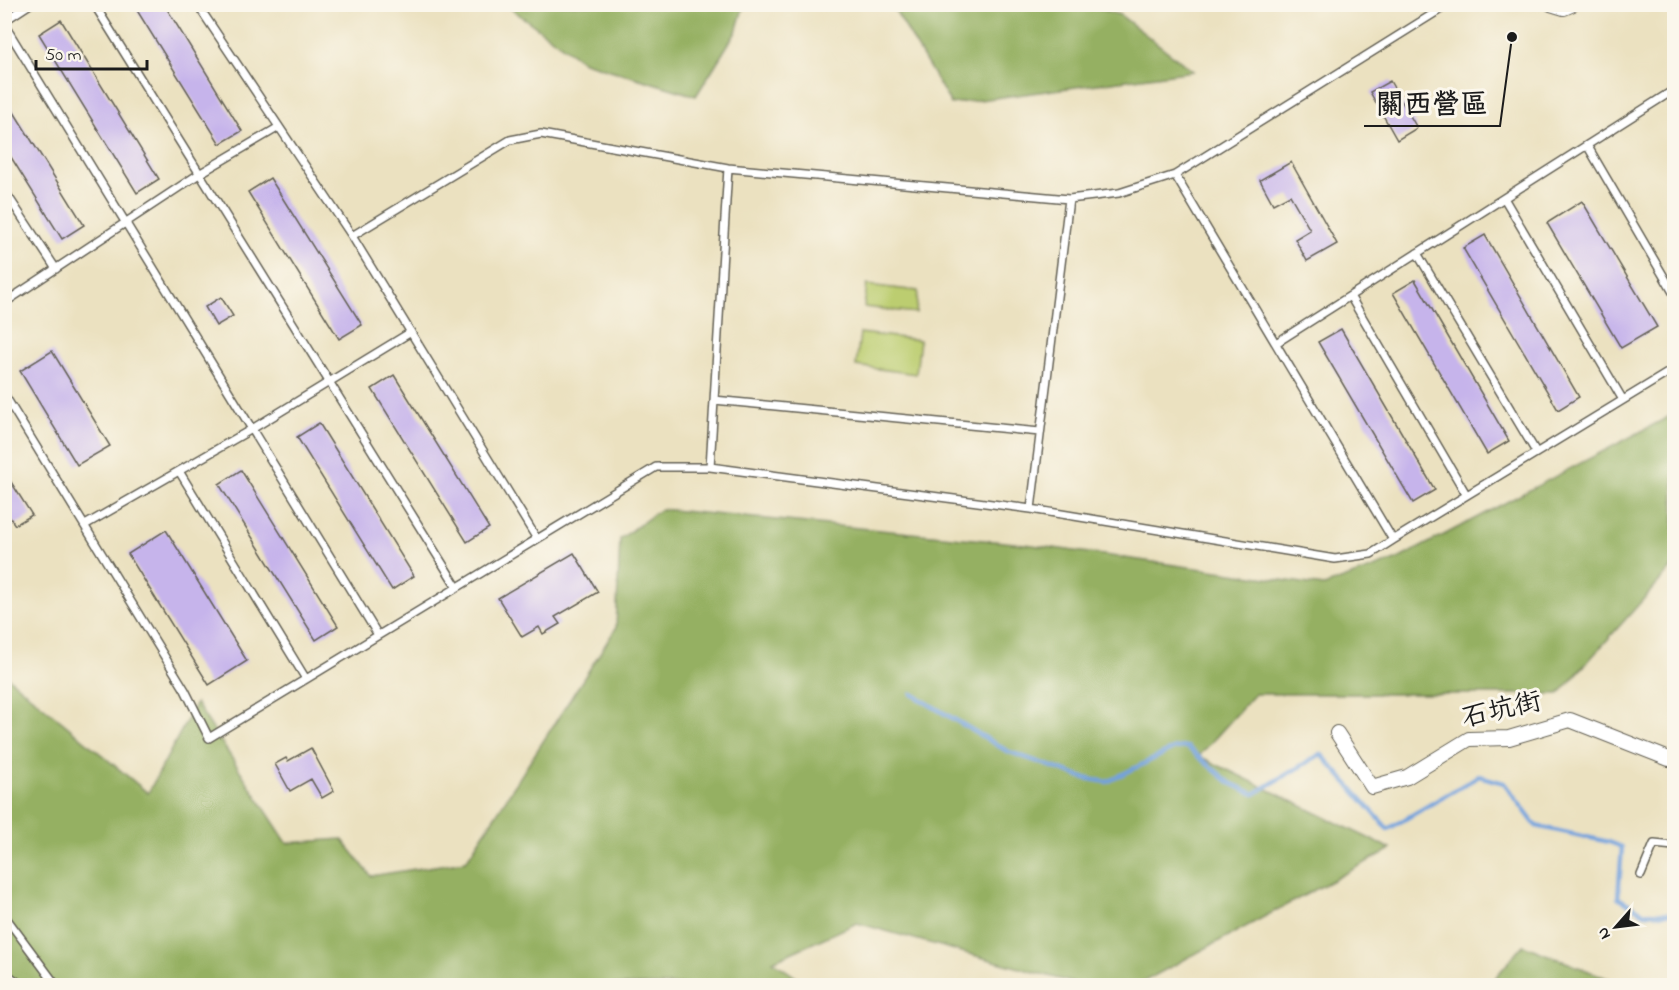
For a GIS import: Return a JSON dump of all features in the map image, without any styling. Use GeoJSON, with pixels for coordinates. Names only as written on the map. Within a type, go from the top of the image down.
{"type":"FeatureCollection","features":[{"type":"Feature","properties":{"kind":"street"},"geometry":{"type":"LineString","coordinates":[[1551,4],[1564,8],[1573,4]]}},
{"type":"Feature","properties":{"kind":"street","name":"石坑街"},"geometry":{"type":"LineString","coordinates":[[1336,733],[1372,787],[1407,777],[1469,739],[1509,738],[1570,720],[1669,759],[1674,758]]}},
{"type":"Feature","properties":{"kind":"lane"},"geometry":{"type":"LineString","coordinates":[[30,4],[4,23],[378,635]]}},
{"type":"Feature","properties":{"kind":"lane"},"geometry":{"type":"LineString","coordinates":[[94,4],[457,587]]}},
{"type":"Feature","properties":{"kind":"lane"},"geometry":{"type":"LineString","coordinates":[[197,4],[352,236],[537,539]]}},
{"type":"Feature","properties":{"kind":"lane"},"geometry":{"type":"LineString","coordinates":[[352,236],[510,140],[541,134],[728,168],[1069,199],[1119,193],[1175,176],[1449,4]]}},
{"type":"Feature","properties":{"kind":"lane"},"geometry":{"type":"LineString","coordinates":[[1276,344],[1668,93],[1674,93]]}},
{"type":"Feature","properties":{"kind":"lane"},"geometry":{"type":"LineString","coordinates":[[4,303],[199,174],[279,127]]}},
{"type":"Feature","properties":{"kind":"lane"},"geometry":{"type":"LineString","coordinates":[[1587,145],[1674,294]]}},
{"type":"Feature","properties":{"kind":"lane"},"geometry":{"type":"LineString","coordinates":[[710,467],[728,168]]}},
{"type":"Feature","properties":{"kind":"lane"},"geometry":{"type":"LineString","coordinates":[[1175,176],[1393,540]]}},
{"type":"Feature","properties":{"kind":"lane"},"geometry":{"type":"LineString","coordinates":[[4,190],[56,268]]}},
{"type":"Feature","properties":{"kind":"lane"},"geometry":{"type":"LineString","coordinates":[[1504,198],[1623,400]]}},
{"type":"Feature","properties":{"kind":"lane"},"geometry":{"type":"LineString","coordinates":[[1030,509],[1069,199]]}},
{"type":"Feature","properties":{"kind":"lane"},"geometry":{"type":"LineString","coordinates":[[1417,253],[1536,452]]}},
{"type":"Feature","properties":{"kind":"lane"},"geometry":{"type":"LineString","coordinates":[[1350,296],[1466,495]]}},
{"type":"Feature","properties":{"kind":"lane"},"geometry":{"type":"LineString","coordinates":[[85,525],[252,429],[411,332]]}},
{"type":"Feature","properties":{"kind":"lane"},"geometry":{"type":"LineString","coordinates":[[4,394],[185,690],[209,738],[656,467],[710,467],[1030,509],[1335,559],[1371,554],[1674,369]]}},
{"type":"Feature","properties":{"kind":"lane"},"geometry":{"type":"LineString","coordinates":[[714,400],[1040,432]]}},
{"type":"Feature","properties":{"kind":"lane"},"geometry":{"type":"LineString","coordinates":[[179,471],[306,679]]}},
{"type":"Feature","properties":{"kind":"lane"},"geometry":{"type":"LineString","coordinates":[[1641,875],[1654,844],[1674,846]]}},
{"type":"Feature","properties":{"kind":"lane"},"geometry":{"type":"LineString","coordinates":[[4,915],[54,983],[45,986]]}},
{"type":"Feature","properties":{"kind":"lane"},"geometry":{"type":"LineString","coordinates":[[4,972],[23,986]]}},
{"type":"Feature","properties":{"kind":"green space"},"geometry":{"type":"Polygon","coordinates":[[[506,5],[744,5],[736,32],[696,96],[584,62],[506,5]]]}},
{"type":"Feature","properties":{"kind":"green space"},"geometry":{"type":"Polygon","coordinates":[[[892,5],[1088,5],[1120,15],[1193,71],[951,104],[892,5]]]}},
{"type":"Feature","properties":{"kind":"green space"},"geometry":{"type":"Polygon","coordinates":[[[867,285],[918,291],[916,313],[864,307],[867,285]]]}},
{"type":"Feature","properties":{"kind":"green space"},"geometry":{"type":"Polygon","coordinates":[[[860,333],[920,340],[916,374],[856,366],[860,333]]]}},
{"type":"Feature","properties":{"kind":"green space"},"geometry":{"type":"Polygon","coordinates":[[[1674,414],[1674,565],[1559,694],[1255,694],[1199,756],[1391,849],[1137,985],[1081,985],[857,923],[773,961],[807,985],[5,985],[4,674],[148,793],[196,703],[287,843],[342,839],[371,876],[466,861],[616,628],[620,539],[661,509],[1025,544],[1324,586],[1398,559],[1674,414]]]}},
{"type":"Feature","properties":{"kind":"green space"},"geometry":{"type":"Polygon","coordinates":[[[1523,945],[1624,985],[1489,985],[1523,945]]]}},
{"type":"Feature","properties":{"kind":"building"},"geometry":{"type":"Polygon","coordinates":[[[133,4],[164,4],[242,131],[220,144],[133,4]]]}},
{"type":"Feature","properties":{"kind":"building"},"geometry":{"type":"Polygon","coordinates":[[[61,20],[159,179],[137,193],[39,34],[61,20]]]}},
{"type":"Feature","properties":{"kind":"building"},"geometry":{"type":"Polygon","coordinates":[[[1390,81],[1417,128],[1397,140],[1370,92],[1390,81]]]}},
{"type":"Feature","properties":{"kind":"building"},"geometry":{"type":"Polygon","coordinates":[[[4,96],[84,225],[62,239],[4,146],[4,96]]]}},
{"type":"Feature","properties":{"kind":"building"},"geometry":{"type":"Polygon","coordinates":[[[1291,162],[1337,244],[1307,261],[1295,239],[1310,230],[1290,195],[1273,204],[1260,180],[1291,162]]]}},
{"type":"Feature","properties":{"kind":"building"},"geometry":{"type":"Polygon","coordinates":[[[270,178],[362,325],[339,339],[248,192],[270,178]]]}},
{"type":"Feature","properties":{"kind":"building"},"geometry":{"type":"Polygon","coordinates":[[[1582,201],[1657,327],[1621,348],[1547,223],[1582,201]]]}},
{"type":"Feature","properties":{"kind":"building"},"geometry":{"type":"Polygon","coordinates":[[[1485,235],[1579,397],[1558,410],[1463,248],[1485,235]]]}},
{"type":"Feature","properties":{"kind":"building"},"geometry":{"type":"Polygon","coordinates":[[[1415,280],[1509,441],[1487,454],[1393,293],[1415,280]]]}},
{"type":"Feature","properties":{"kind":"building"},"geometry":{"type":"Polygon","coordinates":[[[221,297],[233,316],[216,326],[205,307],[221,297]]]}},
{"type":"Feature","properties":{"kind":"building"},"geometry":{"type":"Polygon","coordinates":[[[1341,329],[1435,490],[1413,503],[1318,342],[1341,329]]]}},
{"type":"Feature","properties":{"kind":"building"},"geometry":{"type":"Polygon","coordinates":[[[52,351],[110,446],[77,465],[20,371],[52,351]]]}},
{"type":"Feature","properties":{"kind":"building"},"geometry":{"type":"Polygon","coordinates":[[[394,375],[489,528],[467,542],[372,389],[394,375]]]}},
{"type":"Feature","properties":{"kind":"building"},"geometry":{"type":"Polygon","coordinates":[[[319,423],[414,576],[392,590],[297,437],[319,423]]]}},
{"type":"Feature","properties":{"kind":"building"},"geometry":{"type":"Polygon","coordinates":[[[241,470],[338,626],[316,640],[219,484],[241,470]]]}},
{"type":"Feature","properties":{"kind":"building"},"geometry":{"type":"Polygon","coordinates":[[[4,471],[32,515],[15,525],[4,509],[4,471]]]}},
{"type":"Feature","properties":{"kind":"building"},"geometry":{"type":"Polygon","coordinates":[[[166,530],[247,661],[209,685],[128,554],[166,530]]]}},
{"type":"Feature","properties":{"kind":"building"},"geometry":{"type":"Polygon","coordinates":[[[574,553],[598,592],[555,617],[560,624],[543,634],[539,627],[522,637],[498,598],[574,553]]]}},
{"type":"Feature","properties":{"kind":"building"},"geometry":{"type":"Polygon","coordinates":[[[311,748],[334,791],[322,798],[311,779],[290,791],[275,764],[286,758],[288,761],[311,748]]]}},
{"type":"Feature","properties":{"kind":"waterway"},"geometry":{"type":"LineString","coordinates":[[912,694],[1007,751],[1084,778],[1107,782],[1175,748],[1187,747],[1230,783],[1254,794],[1321,754],[1388,829],[1479,776],[1504,783],[1536,826],[1622,847],[1618,898],[1645,913],[1674,914]]}},
{"type":"Feature","properties":{"kind":"place","name":"關西營區"},"geometry":{"type":"Point","coordinates":[1512,37]}}]}
